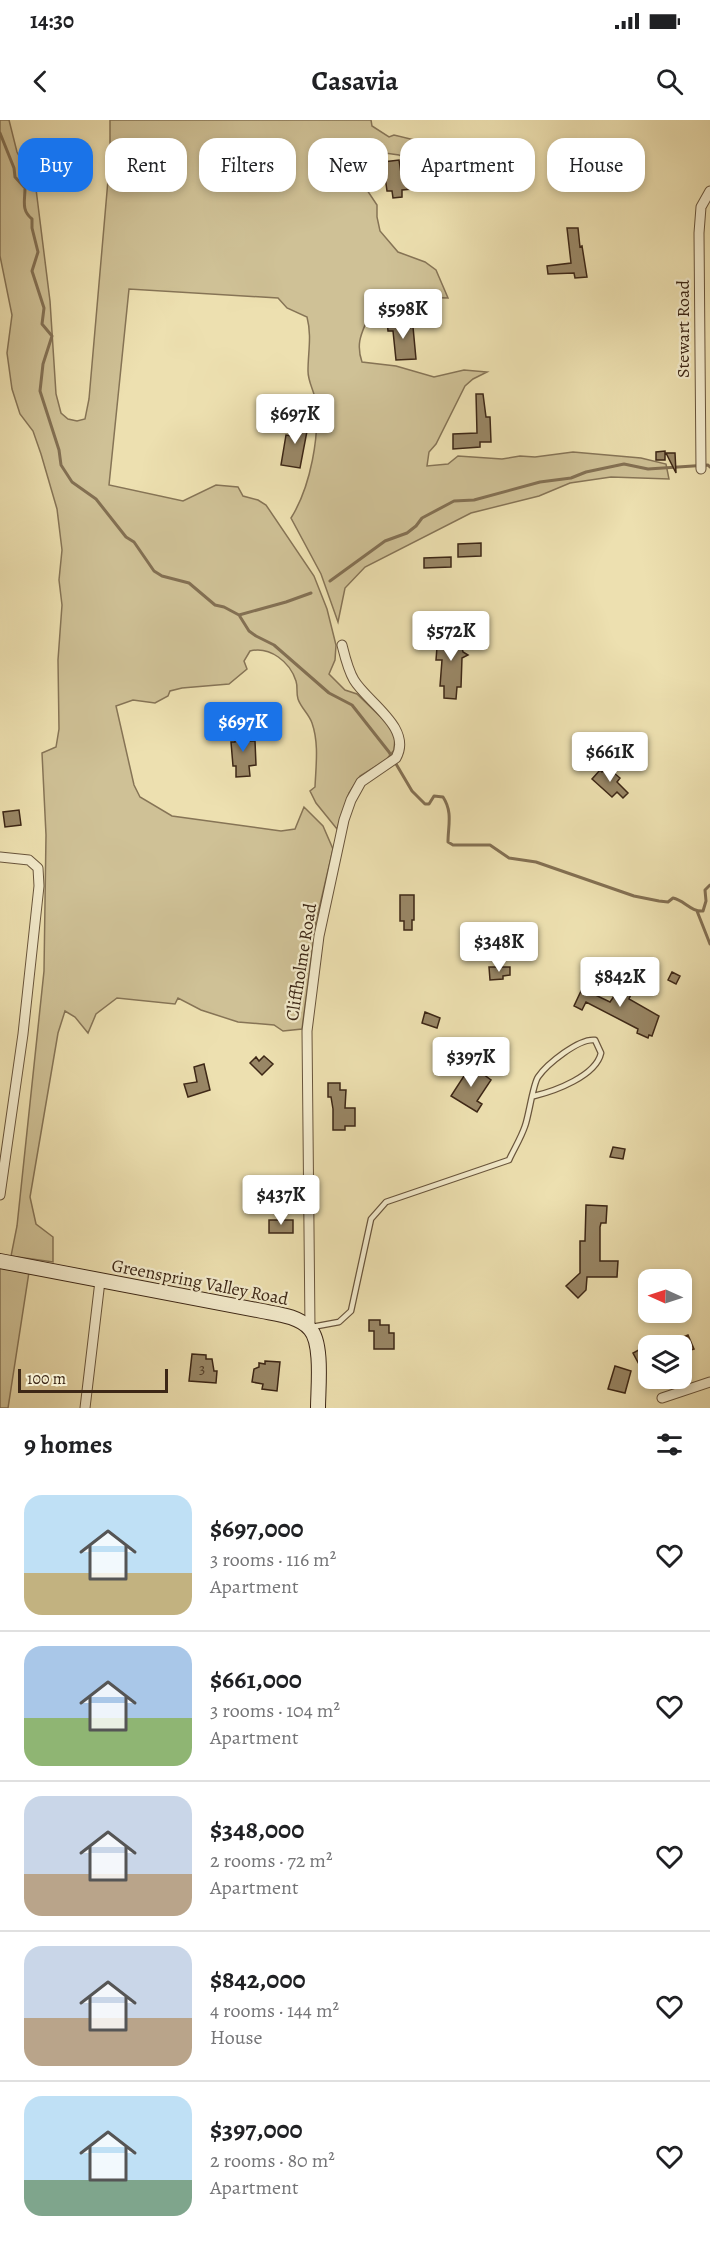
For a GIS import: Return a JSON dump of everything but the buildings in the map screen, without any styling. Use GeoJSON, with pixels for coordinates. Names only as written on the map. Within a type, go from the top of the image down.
{"type":"FeatureCollection","features":[{"type":"Feature","properties":{"kind":"main road","name":"Greenspring Valley Road"},"geometry":{"type":"LineString","coordinates":[[0,1262],[262,1311],[293,1318],[310,1328]]}},
{"type":"Feature","properties":{"kind":"main road"},"geometry":{"type":"LineString","coordinates":[[310,1328],[316,1342],[318,1408]]}},
{"type":"Feature","properties":{"kind":"street","name":"Stewart Road"},"geometry":{"type":"LineString","coordinates":[[701,466],[699,233],[701,207],[710,191]]}},
{"type":"Feature","properties":{"kind":"street","name":"Cliffholme Road"},"geometry":{"type":"LineString","coordinates":[[310,1328],[307,1031],[319,936],[351,800],[361,782],[392,760],[400,746],[395,728],[355,681],[342,645]]}},
{"type":"Feature","properties":{"kind":"street"},"geometry":{"type":"LineString","coordinates":[[0,857],[29,860],[38,868],[39,886],[24,1034],[0,1195]]}},
{"type":"Feature","properties":{"kind":"street"},"geometry":{"type":"LineString","coordinates":[[85,1408],[100,1281]]}},
{"type":"Feature","properties":{"kind":"street"},"geometry":{"type":"LineString","coordinates":[[662,1398],[710,1382]]}},
{"type":"Feature","properties":{"kind":"lane"},"geometry":{"type":"LineString","coordinates":[[310,1328],[339,1322],[351,1311],[372,1219],[386,1202],[509,1160],[525,1127],[538,1077],[580,1042],[595,1040],[601,1053],[600,1060],[593,1069],[566,1084],[534,1096]]}},
{"type":"Feature","properties":{"kind":"shaded area"},"geometry":{"type":"Polygon","coordinates":[[[0,120],[9,120],[18,154],[18,192],[36,192],[50,301],[56,394],[61,413],[68,419],[77,421],[85,419],[89,399],[107,192],[187,192],[187,138],[110,138],[110,120],[371,120],[372,126],[389,137],[394,135],[406,138],[400,138],[400,156],[388,153],[388,138],[308,138],[308,192],[368,192],[377,205],[380,231],[398,252],[425,262],[436,270],[448,298],[408,297],[391,302],[371,299],[369,315],[359,343],[362,362],[396,366],[434,377],[464,370],[487,372],[465,386],[436,444],[429,452],[427,466],[448,464],[458,456],[502,459],[573,452],[641,458],[666,464],[669,479],[611,477],[570,483],[539,496],[471,513],[365,567],[345,588],[338,622],[321,574],[291,518],[304,492],[315,444],[316,412],[315,398],[308,375],[310,337],[307,317],[287,308],[278,298],[129,289],[109,485],[183,501],[216,485],[238,487],[243,496],[266,505],[314,576],[327,609],[336,645],[335,660],[329,674],[345,690],[357,694],[389,725],[395,737],[394,750],[386,760],[360,776],[349,793],[337,829],[316,803],[310,791],[315,787],[316,762],[316,738],[312,723],[298,699],[297,683],[293,674],[284,662],[272,653],[250,651],[244,661],[247,669],[229,684],[182,688],[170,691],[168,696],[155,703],[133,700],[116,706],[134,785],[140,797],[172,816],[281,831],[295,829],[304,807],[323,826],[333,849],[316,922],[302,1029],[283,1031],[274,1025],[238,1022],[201,1010],[178,998],[175,1004],[117,998],[96,1014],[88,1033],[75,1017],[65,1011],[58,1033],[30,1197],[36,1224],[53,1237],[53,1262],[11,1256],[17,1226],[44,971],[46,835],[42,753],[56,747],[59,729],[58,660],[62,605],[59,580],[62,550],[57,509],[41,454],[33,431],[20,414],[12,389],[7,353],[12,315],[0,256],[0,120]]]}},
{"type":"Feature","properties":{"kind":"shaded area"},"geometry":{"type":"Polygon","coordinates":[[[0,1266],[29,1272],[8,1408],[0,1408],[0,1266]]]}},
{"type":"Feature","properties":{"kind":"waterway"},"geometry":{"type":"LineString","coordinates":[[0,133],[14,168],[15,177],[25,188],[25,209],[32,219],[38,252],[32,271],[44,308],[42,324],[52,336],[43,364],[40,391],[59,450],[61,465],[72,482],[96,499],[126,537],[134,542],[154,571],[162,576],[189,583],[215,605],[239,615],[249,631],[274,645],[329,693],[352,705],[389,752],[412,791],[425,804],[429,804],[434,796],[443,797],[449,814],[448,842],[453,845],[490,845],[509,858],[536,862],[634,896],[668,902],[673,898],[699,911],[703,911],[706,901],[705,890],[710,885]]}},
{"type":"Feature","properties":{"kind":"waterway"},"geometry":{"type":"LineString","coordinates":[[330,581],[385,541],[407,533],[422,518],[454,501],[474,500],[540,482],[571,478],[586,472],[624,464],[648,469],[708,465],[710,467]]}},
{"type":"Feature","properties":{"kind":"waterway"},"geometry":{"type":"LineString","coordinates":[[239,615],[311,593]]}},
{"type":"Feature","properties":{"kind":"waterway"},"geometry":{"type":"LineString","coordinates":[[697,911],[710,944]]}}]}
